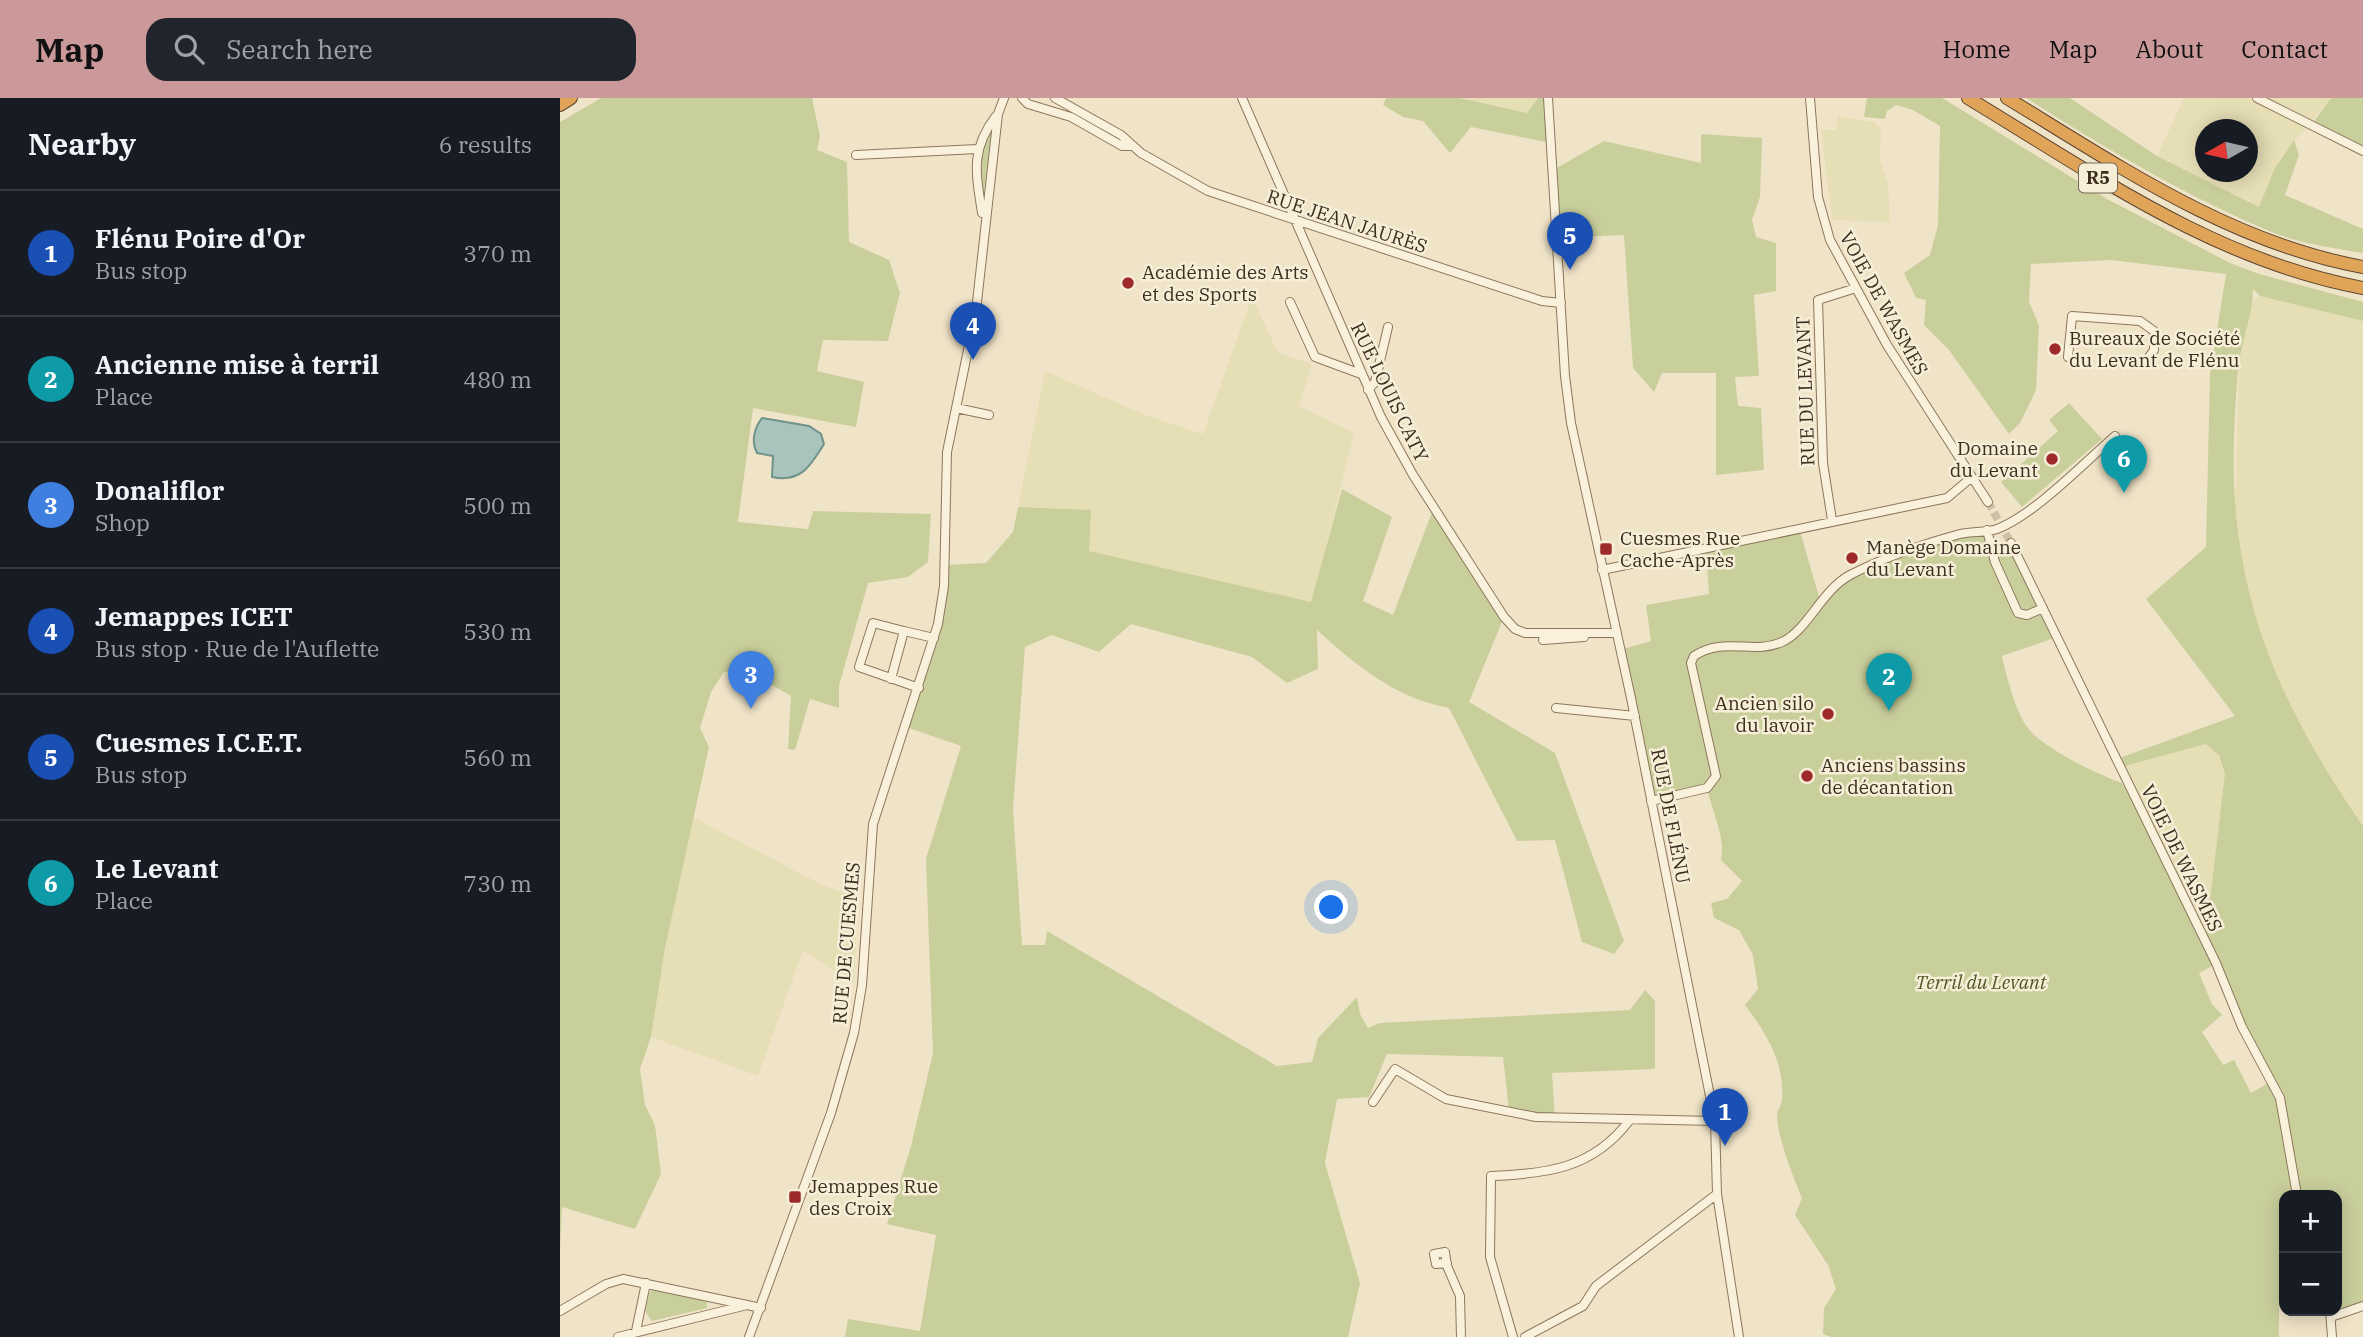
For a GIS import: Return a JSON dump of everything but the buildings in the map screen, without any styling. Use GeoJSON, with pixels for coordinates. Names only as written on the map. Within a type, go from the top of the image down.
{"type":"FeatureCollection","features":[{"type":"Feature","properties":{"kind":"highway"},"geometry":{"type":"LineString","coordinates":[[560,105],[571,98]]}},
{"type":"Feature","properties":{"kind":"highway","name":"R5"},"geometry":{"type":"LineString","coordinates":[[1968,98],[2153,209],[2234,248],[2277,266],[2363,288]]}},
{"type":"Feature","properties":{"kind":"highway","name":"R5"},"geometry":{"type":"LineString","coordinates":[[2007,98],[2162,192],[2241,229],[2287,246],[2363,267]]}},
{"type":"Feature","properties":{"kind":"street"},"geometry":{"type":"LineString","coordinates":[[985,225],[998,114],[1004,98]]}},
{"type":"Feature","properties":{"kind":"street","name":"RUE JEAN JAURÈS"},"geometry":{"type":"LineString","coordinates":[[1022,98],[1028,104],[1071,117],[1122,146],[1132,146]]}},
{"type":"Feature","properties":{"kind":"street","name":"RUE JEAN JAURÈS"},"geometry":{"type":"LineString","coordinates":[[1055,98],[1121,135],[1132,146],[1208,191],[1542,302],[1561,303]]}},
{"type":"Feature","properties":{"kind":"street","name":"RUE LOUIS CATY"},"geometry":{"type":"LineString","coordinates":[[1242,98],[1368,390],[1413,475],[1510,623],[1525,633],[1616,634]]}},
{"type":"Feature","properties":{"kind":"street","name":"RUE DE FLÉNU"},"geometry":{"type":"LineString","coordinates":[[1548,98],[1571,423],[1635,716],[1715,1121],[1717,1194],[1739,1337]]}},
{"type":"Feature","properties":{"kind":"street","name":"VOIE DE WASMES"},"geometry":{"type":"LineString","coordinates":[[1810,98],[1820,211],[1830,240],[1887,345],[1988,502]]}},
{"type":"Feature","properties":{"kind":"street"},"geometry":{"type":"LineString","coordinates":[[2257,98],[2363,151]]}},
{"type":"Feature","properties":{"kind":"street"},"geometry":{"type":"LineString","coordinates":[[985,225],[976,166],[977,149],[983,133],[998,114]]}},
{"type":"Feature","properties":{"kind":"street"},"geometry":{"type":"LineString","coordinates":[[856,155],[977,149]]}},
{"type":"Feature","properties":{"kind":"street","name":"RUE DE CUESMES"},"geometry":{"type":"LineString","coordinates":[[749,1337],[831,1113],[854,1033],[862,985],[873,824],[934,638],[944,586],[947,452],[976,311],[985,225]]}},
{"type":"Feature","properties":{"kind":"street","name":"RUE DU LEVANT"},"geometry":{"type":"LineString","coordinates":[[1832,520],[1823,463],[1818,300],[1856,288]]}},
{"type":"Feature","properties":{"kind":"street"},"geometry":{"type":"LineString","coordinates":[[1290,302],[1315,357],[1361,374]]}},
{"type":"Feature","properties":{"kind":"street"},"geometry":{"type":"LineString","coordinates":[[2068,356],[2072,316],[2140,321],[2154,331],[2154,350],[2144,364]]}},
{"type":"Feature","properties":{"kind":"street"},"geometry":{"type":"LineString","coordinates":[[1368,390],[1375,382],[1388,327]]}},
{"type":"Feature","properties":{"kind":"street"},"geometry":{"type":"LineString","coordinates":[[956,408],[989,415]]}},
{"type":"Feature","properties":{"kind":"street"},"geometry":{"type":"LineString","coordinates":[[1651,801],[1707,788],[1716,776],[1690,663],[1693,656],[1720,644],[1781,643],[1796,632],[1823,597],[1847,577],[1919,546],[1964,533],[1995,530],[2018,518],[2115,436]]}},
{"type":"Feature","properties":{"kind":"street"},"geometry":{"type":"LineString","coordinates":[[1602,569],[1947,498],[1972,478]]}},
{"type":"Feature","properties":{"kind":"street"},"geometry":{"type":"LineString","coordinates":[[1987,530],[1995,562],[2018,613],[2027,615],[2043,608]]}},
{"type":"Feature","properties":{"kind":"street","name":"VOIE DE WASMES"},"geometry":{"type":"LineString","coordinates":[[2011,543],[2216,963],[2242,1027],[2273,1081],[2285,1117],[2296,1190]]}},
{"type":"Feature","properties":{"kind":"street"},"geometry":{"type":"LineString","coordinates":[[919,688],[862,670],[860,664],[873,623],[934,638]]}},
{"type":"Feature","properties":{"kind":"street"},"geometry":{"type":"LineString","coordinates":[[891,679],[904,631]]}},
{"type":"Feature","properties":{"kind":"street"},"geometry":{"type":"LineString","coordinates":[[1543,640],[1582,638],[1589,633]]}},
{"type":"Feature","properties":{"kind":"street"},"geometry":{"type":"LineString","coordinates":[[1556,708],[1635,716]]}},
{"type":"Feature","properties":{"kind":"street"},"geometry":{"type":"LineString","coordinates":[[1373,1102],[1395,1069],[1446,1099],[1536,1117],[1715,1121]]}},
{"type":"Feature","properties":{"kind":"street"},"geometry":{"type":"LineString","coordinates":[[1513,1337],[1490,1257],[1491,1176],[1526,1175],[1575,1166],[1616,1139],[1629,1121]]}},
{"type":"Feature","properties":{"kind":"street"},"geometry":{"type":"LineString","coordinates":[[1525,1337],[1583,1306],[1596,1286],[1717,1194]]}},
{"type":"Feature","properties":{"kind":"street"},"geometry":{"type":"LineString","coordinates":[[1447,1263],[1460,1296],[1461,1337]]}},
{"type":"Feature","properties":{"kind":"street"},"geometry":{"type":"LineString","coordinates":[[560,1311],[614,1280],[646,1283],[761,1308]]}},
{"type":"Feature","properties":{"kind":"street"},"geometry":{"type":"LineString","coordinates":[[636,1331],[646,1283]]}},
{"type":"Feature","properties":{"kind":"street"},"geometry":{"type":"LineString","coordinates":[[703,1316],[712,1307],[712,1298],[708,1295]]}},
{"type":"Feature","properties":{"kind":"street"},"geometry":{"type":"LineString","coordinates":[[618,1337],[747,1305]]}},
{"type":"Feature","properties":{"kind":"street"},"geometry":{"type":"LineString","coordinates":[[2342,1311],[2363,1306]]}},
{"type":"Feature","properties":{"kind":"street"},"geometry":{"type":"LineString","coordinates":[[2331,1316],[2332,1337]]}},
{"type":"Feature","properties":{"kind":"shaded area"},"geometry":{"type":"Polygon","coordinates":[[[1460,98],[1538,98],[1528,113],[1460,98]]]}},
{"type":"Feature","properties":{"kind":"shaded area"},"geometry":{"type":"Polygon","coordinates":[[[2184,98],[2331,98],[2281,157],[2259,207],[2209,182],[2258,182],[2258,119],[2195,119],[2195,175],[2157,156],[2184,98]]]}},
{"type":"Feature","properties":{"kind":"shaded area"},"geometry":{"type":"Polygon","coordinates":[[[1838,116],[1874,122],[1881,130],[1880,160],[1888,184],[1890,222],[1832,220],[1821,130],[1836,130],[1838,116]]]}},
{"type":"Feature","properties":{"kind":"shaded area"},"geometry":{"type":"Polygon","coordinates":[[[2260,296],[2363,321],[2363,826],[2334,785],[2289,707],[2261,637],[2242,570],[2235,503],[2239,361],[2253,301],[2260,296]]]}},
{"type":"Feature","properties":{"kind":"shaded area"},"geometry":{"type":"Polygon","coordinates":[[[1252,297],[1278,353],[1312,364],[1299,406],[1354,433],[1312,603],[1088,551],[1090,510],[1018,507],[1045,371],[1143,414],[1203,434],[1252,297]]]}},
{"type":"Feature","properties":{"kind":"shaded area"},"geometry":{"type":"Polygon","coordinates":[[[2206,744],[2219,755],[2225,773],[2205,943],[2117,768],[2206,744]]]}},
{"type":"Feature","properties":{"kind":"shaded area"},"geometry":{"type":"Polygon","coordinates":[[[693,817],[822,885],[858,898],[854,983],[803,950],[758,1076],[651,1037],[665,948],[693,817]]]}},
{"type":"Feature","properties":{"kind":"green space"},"geometry":{"type":"Polygon","coordinates":[[[601,98],[812,98],[820,136],[817,150],[847,162],[849,242],[889,260],[900,293],[888,341],[823,340],[817,371],[864,382],[856,427],[753,408],[738,522],[808,529],[813,511],[931,514],[928,562],[908,577],[868,583],[839,686],[839,708],[810,699],[795,750],[788,749],[791,696],[754,675],[724,672],[711,692],[700,728],[709,747],[665,948],[651,1037],[640,1069],[645,1105],[655,1125],[661,1174],[635,1229],[562,1207],[560,1251],[560,122],[601,98]]]}},
{"type":"Feature","properties":{"kind":"green space"},"geometry":{"type":"Polygon","coordinates":[[[1386,98],[1460,98],[1527,113],[1538,98],[1548,98],[1551,143],[1471,127],[1450,153],[1423,121],[1403,117],[1383,105],[1386,98]]]}},
{"type":"Feature","properties":{"kind":"green space","name":"Terril du Levant"},"geometry":{"type":"Polygon","coordinates":[[[1867,98],[1942,98],[2107,199],[2230,263],[2259,274],[2363,302],[2363,321],[2260,296],[2253,289],[2239,362],[2234,441],[2240,548],[2250,597],[2265,645],[2307,736],[2363,826],[2363,1309],[2342,1314],[2342,1190],[2279,1190],[2279,1337],[1831,1337],[1823,1334],[1824,1308],[1836,1289],[1828,1265],[1795,1215],[1802,1198],[1777,1122],[1782,1099],[1780,1073],[1767,1038],[1745,1005],[1758,989],[1753,955],[1739,930],[1714,918],[1711,903],[1727,899],[1742,881],[1721,860],[1722,843],[1707,788],[1651,801],[1623,649],[1651,641],[1646,605],[1709,594],[1706,548],[1799,528],[1820,600],[1858,574],[1920,548],[1987,530],[1993,549],[2011,543],[2057,637],[2002,656],[2019,713],[2028,728],[2045,744],[2122,783],[2205,941],[2225,773],[2219,755],[2206,744],[2117,768],[2114,760],[2235,716],[2146,599],[2206,547],[2210,374],[2226,274],[2111,260],[2031,264],[2029,302],[2039,325],[2036,390],[2020,423],[2009,434],[1949,350],[1924,325],[1926,300],[1916,298],[1904,273],[1930,255],[1938,225],[1940,126],[1913,110],[1896,105],[1887,111],[1885,119],[1864,117],[1867,98]],[[2216,964],[2199,973],[2212,1004],[2222,1015],[2202,1032],[2223,1065],[2234,1060],[2251,1093],[2272,1081],[2216,964]]]}},
{"type":"Feature","properties":{"kind":"green space"},"geometry":{"type":"Polygon","coordinates":[[[2026,98],[2070,98],[2157,156],[2195,175],[2195,182],[2209,182],[2259,207],[2275,168],[2294,140],[2299,155],[2285,195],[2363,229],[2363,253],[2274,233],[2210,204],[2086,136],[2026,98]]]}},
{"type":"Feature","properties":{"kind":"green space"},"geometry":{"type":"Polygon","coordinates":[[[2331,98],[2363,98],[2363,151],[2311,125],[2331,98]]]}},
{"type":"Feature","properties":{"kind":"green space"},"geometry":{"type":"Polygon","coordinates":[[[993,129],[983,197],[981,148],[993,129]]]}},
{"type":"Feature","properties":{"kind":"green space"},"geometry":{"type":"Polygon","coordinates":[[[1701,134],[1762,138],[1760,197],[1752,220],[1756,237],[1776,243],[1776,291],[1754,295],[1759,376],[1735,377],[1738,406],[1761,408],[1764,470],[1716,475],[1716,373],[1662,373],[1654,392],[1633,368],[1624,235],[1557,238],[1553,170],[1604,141],[1701,163],[1701,134]]]}},
{"type":"Feature","properties":{"kind":"green space","name":"Domaine du Levant"},"geometry":{"type":"Polygon","coordinates":[[[2069,403],[2102,439],[2022,507],[2001,482],[2058,431],[2049,420],[2069,403]]]}},
{"type":"Feature","properties":{"kind":"green space"},"geometry":{"type":"Polygon","coordinates":[[[1342,489],[1392,517],[1363,601],[1393,615],[1434,507],[1504,617],[1469,702],[1555,753],[1624,941],[1614,954],[1582,942],[1555,840],[1517,841],[1449,708],[1411,697],[1378,679],[1317,630],[1318,669],[1287,683],[1252,657],[1131,624],[1099,652],[1052,635],[1025,647],[1013,809],[1022,945],[1045,945],[1047,931],[1277,1066],[1312,1062],[1318,1038],[1357,997],[1360,1014],[1368,1028],[1380,1023],[1630,1010],[1645,990],[1655,1001],[1655,1069],[1552,1073],[1555,1119],[1509,1111],[1503,1057],[1387,1054],[1369,1097],[1337,1099],[1325,1163],[1360,1283],[1348,1337],[845,1337],[848,1319],[920,1331],[936,1235],[887,1224],[911,1146],[933,1053],[926,859],[961,746],[906,727],[938,624],[944,565],[986,563],[1013,532],[1018,507],[1091,510],[1089,551],[1311,602],[1342,489]]]}},
{"type":"Feature","properties":{"kind":"green space"},"geometry":{"type":"Polygon","coordinates":[[[653,1290],[707,1300],[707,1308],[652,1321],[645,1311],[653,1290]]]}},
{"type":"Feature","properties":{"kind":"water"},"geometry":{"type":"Polygon","coordinates":[[[762,418],[809,426],[821,434],[824,444],[809,466],[797,475],[790,478],[772,477],[773,456],[757,453],[754,444],[755,431],[762,418]]]}},
{"type":"Feature","properties":{"kind":"tunnel"},"geometry":{"type":"LineString","coordinates":[[1988,502],[2011,543]]}},
{"type":"Feature","properties":{"kind":"place","name":"Cuesmes I.C.E.T."},"geometry":{"type":"Point","coordinates":[1570,270]}},
{"type":"Feature","properties":{"kind":"place","name":"Académie des Arts et des Sports"},"geometry":{"type":"Point","coordinates":[1128,283]}},
{"type":"Feature","properties":{"kind":"place","name":"Bureaux de Société du Levant de Flénu"},"geometry":{"type":"Point","coordinates":[2055,349]}},
{"type":"Feature","properties":{"kind":"place","name":"Jemappes ICET"},"geometry":{"type":"Point","coordinates":[973,360]}},
{"type":"Feature","properties":{"kind":"place","name":"Domaine du Levant"},"geometry":{"type":"Point","coordinates":[2052,459]}},
{"type":"Feature","properties":{"kind":"place","name":"Le Levant"},"geometry":{"type":"Point","coordinates":[2124,493]}},
{"type":"Feature","properties":{"kind":"place","name":"Cuesmes Rue Cache-Après"},"geometry":{"type":"Point","coordinates":[1606,549]}},
{"type":"Feature","properties":{"kind":"place","name":"Manège Domaine du Levant"},"geometry":{"type":"Point","coordinates":[1852,558]}},
{"type":"Feature","properties":{"kind":"place","name":"Donaliflor"},"geometry":{"type":"Point","coordinates":[751,709]}},
{"type":"Feature","properties":{"kind":"place","name":"Ancienne mise à terril"},"geometry":{"type":"Point","coordinates":[1889,711]}},
{"type":"Feature","properties":{"kind":"place","name":"Ancien silo du lavoir"},"geometry":{"type":"Point","coordinates":[1828,714]}},
{"type":"Feature","properties":{"kind":"place","name":"Anciens bassins de décantation"},"geometry":{"type":"Point","coordinates":[1807,776]}},
{"type":"Feature","properties":{"kind":"place","name":"Flénu Poire d'Or"},"geometry":{"type":"Point","coordinates":[1725,1146]}},
{"type":"Feature","properties":{"kind":"place","name":"Jemappes Rue des Croix"},"geometry":{"type":"Point","coordinates":[795,1197]}}]}
